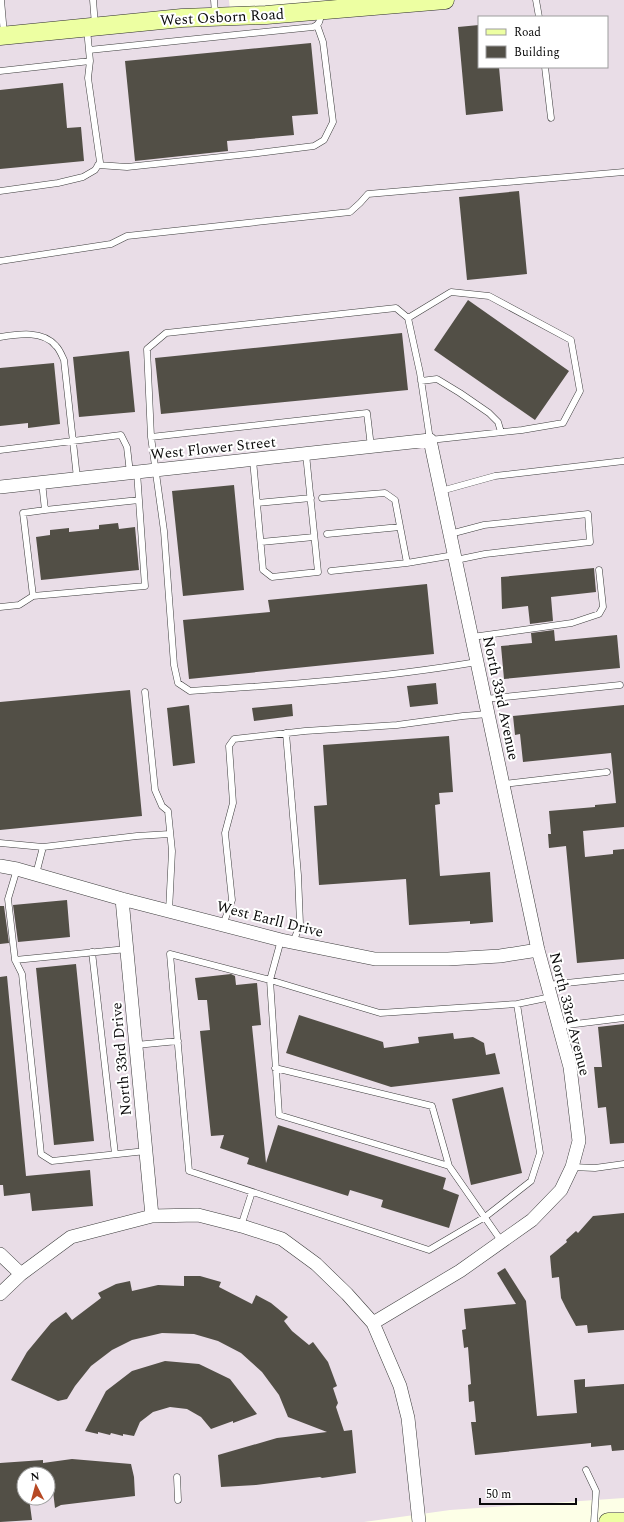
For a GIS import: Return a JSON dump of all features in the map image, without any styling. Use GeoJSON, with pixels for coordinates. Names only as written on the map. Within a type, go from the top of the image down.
{"type":"FeatureCollection","features":[{"type":"Feature","properties":{"kind":"street","name":"West Osborn Road"},"geometry":{"type":"LineString","coordinates":[[2,36],[182,18],[215,8],[266,15],[319,18],[445,0]]}},
{"type":"Feature","properties":{"kind":"street","name":"West Flower Street"},"geometry":{"type":"LineString","coordinates":[[0,487],[430,440]]}},
{"type":"Feature","properties":{"kind":"street","name":"North 33rd Avenue"},"geometry":{"type":"LineString","coordinates":[[373,1323],[460,1271],[532,1220],[561,1190],[572,1167],[579,1142],[570,1067],[538,950],[430,440]]}},
{"type":"Feature","properties":{"kind":"street","name":"West Earll Drive"},"geometry":{"type":"LineString","coordinates":[[0,866],[17,869],[122,899],[287,941],[375,959],[448,959],[500,956],[538,950]]}},
{"type":"Feature","properties":{"kind":"street","name":"North 33rd Drive"},"geometry":{"type":"LineString","coordinates":[[122,899],[152,1216]]}},
{"type":"Feature","properties":{"kind":"street"},"geometry":{"type":"LineString","coordinates":[[0,1294],[21,1274],[71,1237],[152,1216],[198,1215],[241,1226],[282,1239],[316,1264],[347,1294],[373,1323],[400,1386],[408,1418],[418,1522]]}},
{"type":"Feature","properties":{"kind":"street"},"geometry":{"type":"LineString","coordinates":[[0,1254],[21,1274]]}},
{"type":"Feature","properties":{"kind":"street"},"geometry":{"type":"LineString","coordinates":[[608,1522],[624,1522]]}},
{"type":"Feature","properties":{"kind":"lane"},"geometry":{"type":"LineString","coordinates":[[1,0],[2,36]]}},
{"type":"Feature","properties":{"kind":"lane"},"geometry":{"type":"LineString","coordinates":[[0,191],[58,183],[83,177],[95,170],[100,162],[88,78],[93,0]]}},
{"type":"Feature","properties":{"kind":"lane"},"geometry":{"type":"LineString","coordinates":[[536,0],[539,16]]}},
{"type":"Feature","properties":{"kind":"lane"},"geometry":{"type":"LineString","coordinates":[[89,50],[313,27],[319,18]]}},
{"type":"Feature","properties":{"kind":"lane"},"geometry":{"type":"LineString","coordinates":[[98,166],[127,167],[258,153],[314,146],[324,140],[333,122],[319,18]]}},
{"type":"Feature","properties":{"kind":"lane"},"geometry":{"type":"LineString","coordinates":[[0,71],[90,61]]}},
{"type":"Feature","properties":{"kind":"lane"},"geometry":{"type":"LineString","coordinates":[[545,68],[551,118]]}},
{"type":"Feature","properties":{"kind":"lane"},"geometry":{"type":"LineString","coordinates":[[0,262],[111,244],[127,236],[350,212],[368,194],[624,172]]}},
{"type":"Feature","properties":{"kind":"lane"},"geometry":{"type":"LineString","coordinates":[[408,318],[451,292],[489,296],[571,340],[580,391],[563,423],[430,440],[421,381],[408,318],[396,308],[166,333],[147,349],[152,437],[164,531],[174,664],[178,683],[190,691],[288,685],[434,669],[477,662]]}},
{"type":"Feature","properties":{"kind":"lane"},"geometry":{"type":"LineString","coordinates":[[0,337],[21,334],[44,338],[56,346],[64,360],[77,478]]}},
{"type":"Feature","properties":{"kind":"lane"},"geometry":{"type":"LineString","coordinates":[[421,381],[437,379],[460,393],[489,413],[498,422],[501,432]]}},
{"type":"Feature","properties":{"kind":"lane"},"geometry":{"type":"LineString","coordinates":[[152,437],[367,413],[371,446]]}},
{"type":"Feature","properties":{"kind":"lane"},"geometry":{"type":"LineString","coordinates":[[0,450],[121,436],[127,447],[139,500],[145,586],[33,596],[19,605],[0,607]]}},
{"type":"Feature","properties":{"kind":"lane"},"geometry":{"type":"LineString","coordinates":[[253,460],[263,570],[272,576],[318,572],[306,454]]}},
{"type":"Feature","properties":{"kind":"lane"},"geometry":{"type":"LineString","coordinates":[[441,491],[494,476],[624,461]]}},
{"type":"Feature","properties":{"kind":"lane"},"geometry":{"type":"LineString","coordinates":[[42,482],[45,510]]}},
{"type":"Feature","properties":{"kind":"lane"},"geometry":{"type":"LineString","coordinates":[[322,498],[385,493],[395,500],[406,563]]}},
{"type":"Feature","properties":{"kind":"lane"},"geometry":{"type":"LineString","coordinates":[[257,503],[311,498]]}},
{"type":"Feature","properties":{"kind":"lane"},"geometry":{"type":"LineString","coordinates":[[33,596],[24,513],[139,500]]}},
{"type":"Feature","properties":{"kind":"lane"},"geometry":{"type":"LineString","coordinates":[[331,571],[590,542],[588,514],[484,525],[450,534]]}},
{"type":"Feature","properties":{"kind":"lane"},"geometry":{"type":"LineString","coordinates":[[327,534],[400,527]]}},
{"type":"Feature","properties":{"kind":"lane"},"geometry":{"type":"LineString","coordinates":[[261,542],[314,537]]}},
{"type":"Feature","properties":{"kind":"lane"},"geometry":{"type":"LineString","coordinates":[[472,637],[572,623],[599,614],[603,606],[599,570]]}},
{"type":"Feature","properties":{"kind":"lane"},"geometry":{"type":"LineString","coordinates":[[485,699],[620,685]]}},
{"type":"Feature","properties":{"kind":"lane"},"geometry":{"type":"LineString","coordinates":[[145,692],[155,790],[162,806],[168,811],[172,851],[170,911]]}},
{"type":"Feature","properties":{"kind":"lane"},"geometry":{"type":"LineString","coordinates":[[223,925],[232,900],[225,833],[233,803],[230,746],[234,738],[397,725],[488,714]]}},
{"type":"Feature","properties":{"kind":"lane"},"geometry":{"type":"LineString","coordinates":[[286,733],[298,875],[300,924],[287,941],[270,980],[278,1115],[449,1166]]}},
{"type":"Feature","properties":{"kind":"lane"},"geometry":{"type":"LineString","coordinates":[[503,784],[607,772]]}},
{"type":"Feature","properties":{"kind":"lane"},"geometry":{"type":"LineString","coordinates":[[0,843],[43,847],[137,836],[170,834]]}},
{"type":"Feature","properties":{"kind":"lane"},"geometry":{"type":"LineString","coordinates":[[36,874],[43,847]]}},
{"type":"Feature","properties":{"kind":"lane"},"geometry":{"type":"LineString","coordinates":[[17,869],[8,899],[15,960],[22,974],[40,1154],[52,1161],[146,1151]]}},
{"type":"Feature","properties":{"kind":"lane"},"geometry":{"type":"LineString","coordinates":[[15,960],[127,948]]}},
{"type":"Feature","properties":{"kind":"lane"},"geometry":{"type":"LineString","coordinates":[[92,952],[115,1154]]}},
{"type":"Feature","properties":{"kind":"lane"},"geometry":{"type":"LineString","coordinates":[[516,1004],[540,1153],[531,1181],[485,1217],[429,1250],[189,1171],[170,954],[270,980],[380,1013],[516,1004],[549,991],[624,977]]}},
{"type":"Feature","properties":{"kind":"lane"},"geometry":{"type":"LineString","coordinates":[[559,1026],[624,1018]]}},
{"type":"Feature","properties":{"kind":"lane"},"geometry":{"type":"LineString","coordinates":[[136,1045],[178,1041]]}},
{"type":"Feature","properties":{"kind":"lane"},"geometry":{"type":"LineString","coordinates":[[275,1068],[432,1106],[449,1166],[502,1242]]}},
{"type":"Feature","properties":{"kind":"lane"},"geometry":{"type":"LineString","coordinates":[[572,1167],[594,1168],[624,1164]]}},
{"type":"Feature","properties":{"kind":"lane"},"geometry":{"type":"LineString","coordinates":[[241,1226],[252,1192]]}},
{"type":"Feature","properties":{"kind":"lane"},"geometry":{"type":"LineString","coordinates":[[586,1470],[596,1491],[594,1522]]}},
{"type":"Feature","properties":{"kind":"lane"},"geometry":{"type":"LineString","coordinates":[[177,1477],[178,1500]]}},
{"type":"Feature","properties":{"kind":"shaded area"},"geometry":{"type":"Polygon","coordinates":[[[0,0],[229,0],[230,11],[353,0],[624,0],[624,1498],[450,1510],[364,1522],[0,1522],[0,0]]]}},
{"type":"Feature","properties":{"kind":"building"},"geometry":{"type":"Polygon","coordinates":[[[478,25],[478,68],[499,68],[503,111],[466,115],[458,27],[478,25]]]}},
{"type":"Feature","properties":{"kind":"building"},"geometry":{"type":"Polygon","coordinates":[[[311,43],[318,114],[292,116],[294,135],[227,141],[228,151],[135,161],[125,61],[311,43]]]}},
{"type":"Feature","properties":{"kind":"building"},"geometry":{"type":"Polygon","coordinates":[[[63,83],[67,128],[81,127],[84,161],[0,169],[0,90],[63,83]]]}},
{"type":"Feature","properties":{"kind":"building"},"geometry":{"type":"Polygon","coordinates":[[[519,191],[527,274],[467,280],[459,197],[519,191]]]}},
{"type":"Feature","properties":{"kind":"building"},"geometry":{"type":"Polygon","coordinates":[[[468,300],[569,371],[535,420],[434,350],[468,300]]]}},
{"type":"Feature","properties":{"kind":"building"},"geometry":{"type":"Polygon","coordinates":[[[402,333],[408,390],[161,414],[155,358],[402,333]]]}},
{"type":"Feature","properties":{"kind":"building"},"geometry":{"type":"Polygon","coordinates":[[[129,351],[135,412],[79,417],[73,357],[129,351]]]}},
{"type":"Feature","properties":{"kind":"building"},"geometry":{"type":"Polygon","coordinates":[[[54,363],[60,424],[28,428],[28,423],[0,426],[0,368],[54,363]]]}},
{"type":"Feature","properties":{"kind":"building"},"geometry":{"type":"Polygon","coordinates":[[[234,485],[244,590],[183,596],[172,491],[234,485]]]}},
{"type":"Feature","properties":{"kind":"building"},"geometry":{"type":"Polygon","coordinates":[[[118,523],[119,529],[135,527],[139,570],[41,580],[36,537],[50,535],[50,530],[69,528],[69,532],[99,529],[99,525],[118,523]]]}},
{"type":"Feature","properties":{"kind":"building"},"geometry":{"type":"Polygon","coordinates":[[[594,568],[596,592],[551,597],[553,621],[530,624],[528,606],[502,609],[501,577],[594,568]]]}},
{"type":"Feature","properties":{"kind":"building"},"geometry":{"type":"Polygon","coordinates":[[[427,584],[434,654],[189,679],[183,620],[270,612],[268,600],[427,584]]]}},
{"type":"Feature","properties":{"kind":"building"},"geometry":{"type":"Polygon","coordinates":[[[554,630],[555,641],[617,635],[620,668],[504,679],[501,646],[532,643],[531,633],[554,630]]]}},
{"type":"Feature","properties":{"kind":"building"},"geometry":{"type":"Polygon","coordinates":[[[436,683],[438,704],[410,707],[407,686],[436,683]]]}},
{"type":"Feature","properties":{"kind":"building"},"geometry":{"type":"Polygon","coordinates":[[[130,690],[142,816],[0,830],[0,702],[130,690]]]}},
{"type":"Feature","properties":{"kind":"building"},"geometry":{"type":"Polygon","coordinates":[[[292,704],[293,716],[254,721],[252,708],[292,704]]]}},
{"type":"Feature","properties":{"kind":"building"},"geometry":{"type":"Polygon","coordinates":[[[189,705],[195,763],[173,766],[167,708],[189,705]]]}},
{"type":"Feature","properties":{"kind":"building"},"geometry":{"type":"Polygon","coordinates":[[[624,705],[624,827],[583,831],[585,857],[613,854],[613,850],[624,849],[624,959],[577,963],[566,846],[549,848],[548,834],[551,834],[549,811],[595,807],[595,805],[616,803],[611,753],[523,762],[520,734],[515,735],[513,716],[624,705]]]}},
{"type":"Feature","properties":{"kind":"building"},"geometry":{"type":"Polygon","coordinates":[[[449,736],[453,792],[439,793],[440,804],[435,805],[440,876],[490,872],[493,922],[470,924],[470,921],[409,925],[406,879],[319,885],[314,806],[327,805],[323,745],[449,736]]]}},
{"type":"Feature","properties":{"kind":"building"},"geometry":{"type":"Polygon","coordinates":[[[67,900],[70,937],[18,942],[13,905],[67,900]]]}},
{"type":"Feature","properties":{"kind":"building"},"geometry":{"type":"Polygon","coordinates":[[[0,906],[4,906],[9,943],[0,944],[0,906]]]}},
{"type":"Feature","properties":{"kind":"building"},"geometry":{"type":"Polygon","coordinates":[[[76,964],[94,1141],[54,1145],[36,968],[76,964]]]}},
{"type":"Feature","properties":{"kind":"building"},"geometry":{"type":"Polygon","coordinates":[[[231,974],[235,976],[236,985],[257,983],[261,1025],[252,1026],[266,1163],[278,1125],[446,1178],[443,1189],[459,1195],[449,1228],[381,1207],[383,1200],[350,1190],[348,1196],[247,1164],[249,1158],[220,1148],[224,1135],[211,1136],[200,1031],[210,1030],[207,1000],[198,1000],[195,978],[231,974]]]}},
{"type":"Feature","properties":{"kind":"building"},"geometry":{"type":"Polygon","coordinates":[[[7,976],[26,1176],[90,1170],[93,1206],[32,1211],[30,1193],[4,1196],[3,1185],[0,1185],[0,977],[7,976]]]}},
{"type":"Feature","properties":{"kind":"building"},"geometry":{"type":"Polygon","coordinates":[[[299,1015],[383,1042],[384,1048],[419,1043],[418,1037],[453,1033],[454,1039],[473,1037],[484,1043],[486,1055],[495,1053],[500,1074],[391,1087],[286,1053],[299,1015]]]}},
{"type":"Feature","properties":{"kind":"building"},"geometry":{"type":"Polygon","coordinates":[[[624,1024],[624,1143],[610,1144],[606,1107],[598,1108],[594,1067],[602,1067],[598,1027],[624,1024]]]}},
{"type":"Feature","properties":{"kind":"building"},"geometry":{"type":"Polygon","coordinates":[[[503,1087],[522,1173],[471,1185],[452,1099],[503,1087]]]}},
{"type":"Feature","properties":{"kind":"building"},"geometry":{"type":"Polygon","coordinates":[[[624,1213],[624,1330],[588,1333],[587,1325],[576,1326],[561,1298],[559,1277],[552,1278],[550,1256],[567,1242],[566,1240],[576,1231],[578,1233],[593,1216],[624,1213]]]}},
{"type":"Feature","properties":{"kind":"building"},"geometry":{"type":"Polygon","coordinates":[[[505,1268],[526,1301],[537,1416],[577,1413],[574,1380],[585,1379],[585,1387],[624,1384],[624,1450],[612,1451],[611,1445],[591,1447],[591,1443],[475,1455],[471,1422],[476,1422],[474,1401],[469,1402],[468,1385],[471,1384],[468,1347],[464,1348],[462,1330],[466,1329],[464,1309],[516,1304],[497,1273],[505,1268]]]}},
{"type":"Feature","properties":{"kind":"building"},"geometry":{"type":"Polygon","coordinates":[[[184,1276],[200,1276],[221,1282],[219,1287],[252,1304],[256,1295],[271,1303],[288,1317],[284,1321],[292,1331],[309,1345],[313,1342],[328,1362],[337,1386],[333,1388],[338,1403],[336,1407],[344,1431],[352,1430],[356,1473],[256,1485],[221,1487],[218,1455],[277,1438],[327,1432],[288,1417],[279,1395],[262,1372],[241,1353],[218,1341],[194,1334],[162,1333],[132,1340],[112,1350],[91,1366],[67,1399],[58,1401],[11,1380],[27,1352],[51,1323],[66,1312],[72,1320],[101,1298],[98,1293],[116,1284],[130,1281],[132,1291],[158,1285],[184,1286],[184,1276]]]}},
{"type":"Feature","properties":{"kind":"building"},"geometry":{"type":"Polygon","coordinates":[[[165,1361],[199,1364],[230,1379],[257,1414],[211,1429],[201,1417],[187,1409],[170,1407],[153,1412],[140,1422],[134,1436],[123,1434],[123,1436],[111,1433],[110,1435],[98,1432],[98,1434],[85,1431],[106,1391],[132,1371],[165,1361]]]}},
{"type":"Feature","properties":{"kind":"building"},"geometry":{"type":"Polygon","coordinates":[[[72,1459],[131,1464],[134,1477],[135,1496],[61,1505],[55,1508],[56,1466],[16,1466],[16,1506],[30,1506],[32,1520],[0,1522],[0,1463],[43,1460],[43,1463],[72,1459]]]}}]}
